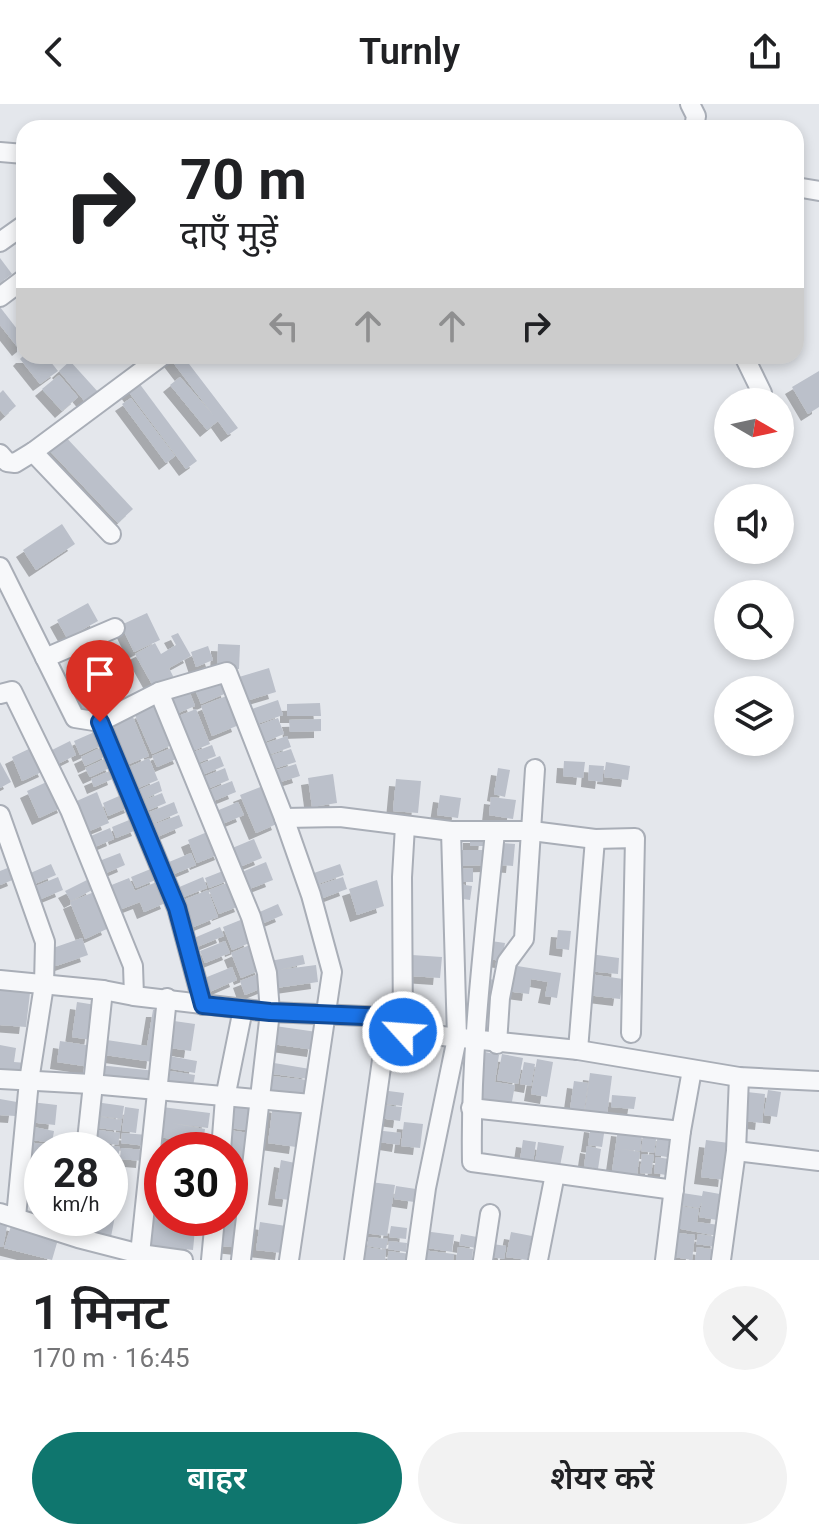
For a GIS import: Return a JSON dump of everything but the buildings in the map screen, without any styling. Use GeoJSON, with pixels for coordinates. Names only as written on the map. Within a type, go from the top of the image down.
{"type":"FeatureCollection","features":[{"type":"Feature","properties":{"kind":"street"},"geometry":{"type":"LineString","coordinates":[[0,454],[7,462],[15,463],[151,364]]}},
{"type":"Feature","properties":{"kind":"street"},"geometry":{"type":"LineString","coordinates":[[748,364],[760,388]]}},
{"type":"Feature","properties":{"kind":"street"},"geometry":{"type":"LineString","coordinates":[[33,452],[111,534]]}},
{"type":"Feature","properties":{"kind":"street"},"geometry":{"type":"LineString","coordinates":[[0,567],[6,596],[45,658],[75,718],[100,722],[159,692],[227,672],[311,895],[332,972],[289,1260]]}},
{"type":"Feature","properties":{"kind":"street"},"geometry":{"type":"LineString","coordinates":[[45,658],[115,628]]}},
{"type":"Feature","properties":{"kind":"street"},"geometry":{"type":"LineString","coordinates":[[0,694],[12,691],[70,810],[133,966],[134,996]]}},
{"type":"Feature","properties":{"kind":"street"},"geometry":{"type":"LineString","coordinates":[[159,692],[251,917],[267,973],[270,1012],[241,1260]]}},
{"type":"Feature","properties":{"kind":"street"},"geometry":{"type":"LineString","coordinates":[[100,722],[177,908],[203,1005]]}},
{"type":"Feature","properties":{"kind":"street"},"geometry":{"type":"LineString","coordinates":[[497,1044],[500,998],[507,962],[524,939],[535,769]]}},
{"type":"Feature","properties":{"kind":"street"},"geometry":{"type":"LineString","coordinates":[[0,815],[45,942],[44,985],[8,1215],[140,1254],[183,1260]]}},
{"type":"Feature","properties":{"kind":"street"},"geometry":{"type":"LineString","coordinates":[[284,818],[340,817],[451,831],[532,831],[595,839],[635,838],[631,1033]]}},
{"type":"Feature","properties":{"kind":"street"},"geometry":{"type":"LineString","coordinates":[[403,1032],[402,877],[405,826]]}},
{"type":"Feature","properties":{"kind":"street"},"geometry":{"type":"LineString","coordinates":[[451,831],[471,1108],[472,1162],[674,1190]]}},
{"type":"Feature","properties":{"kind":"street"},"geometry":{"type":"LineString","coordinates":[[416,1260],[426,1188],[466,1038],[495,832]]}},
{"type":"Feature","properties":{"kind":"street"},"geometry":{"type":"LineString","coordinates":[[578,1050],[595,839]]}},
{"type":"Feature","properties":{"kind":"street"},"geometry":{"type":"LineString","coordinates":[[0,980],[270,1012],[388,1017],[403,1032],[578,1050],[739,1077],[819,1081]]}},
{"type":"Feature","properties":{"kind":"street"},"geometry":{"type":"LineString","coordinates":[[87,1132],[103,990]]}},
{"type":"Feature","properties":{"kind":"street"},"geometry":{"type":"LineString","coordinates":[[140,1254],[167,998]]}},
{"type":"Feature","properties":{"kind":"street"},"geometry":{"type":"LineString","coordinates":[[222,1132],[225,1098],[243,1009]]}},
{"type":"Feature","properties":{"kind":"street"},"geometry":{"type":"LineString","coordinates":[[354,1260],[388,1017]]}},
{"type":"Feature","properties":{"kind":"street"},"geometry":{"type":"LineString","coordinates":[[665,1260],[692,1070]]}},
{"type":"Feature","properties":{"kind":"street"},"geometry":{"type":"LineString","coordinates":[[721,1260],[736,1151],[739,1077]]}},
{"type":"Feature","properties":{"kind":"street"},"geometry":{"type":"LineString","coordinates":[[0,1079],[311,1104]]}},
{"type":"Feature","properties":{"kind":"street"},"geometry":{"type":"LineString","coordinates":[[471,1108],[681,1131]]}},
{"type":"Feature","properties":{"kind":"street"},"geometry":{"type":"LineString","coordinates":[[736,1151],[819,1161]]}},
{"type":"Feature","properties":{"kind":"street"},"geometry":{"type":"LineString","coordinates":[[538,1260],[555,1174]]}},
{"type":"Feature","properties":{"kind":"street"},"geometry":{"type":"LineString","coordinates":[[483,1260],[490,1214]]}},
{"type":"Feature","properties":{"kind":"street"},"geometry":{"type":"LineString","coordinates":[[211,1260],[213,1236]]}},
{"type":"Feature","properties":{"kind":"route"},"geometry":{"type":"LineString","coordinates":[[100,722],[177,908],[203,1005],[270,1012],[388,1017],[403,1032]]}}]}
